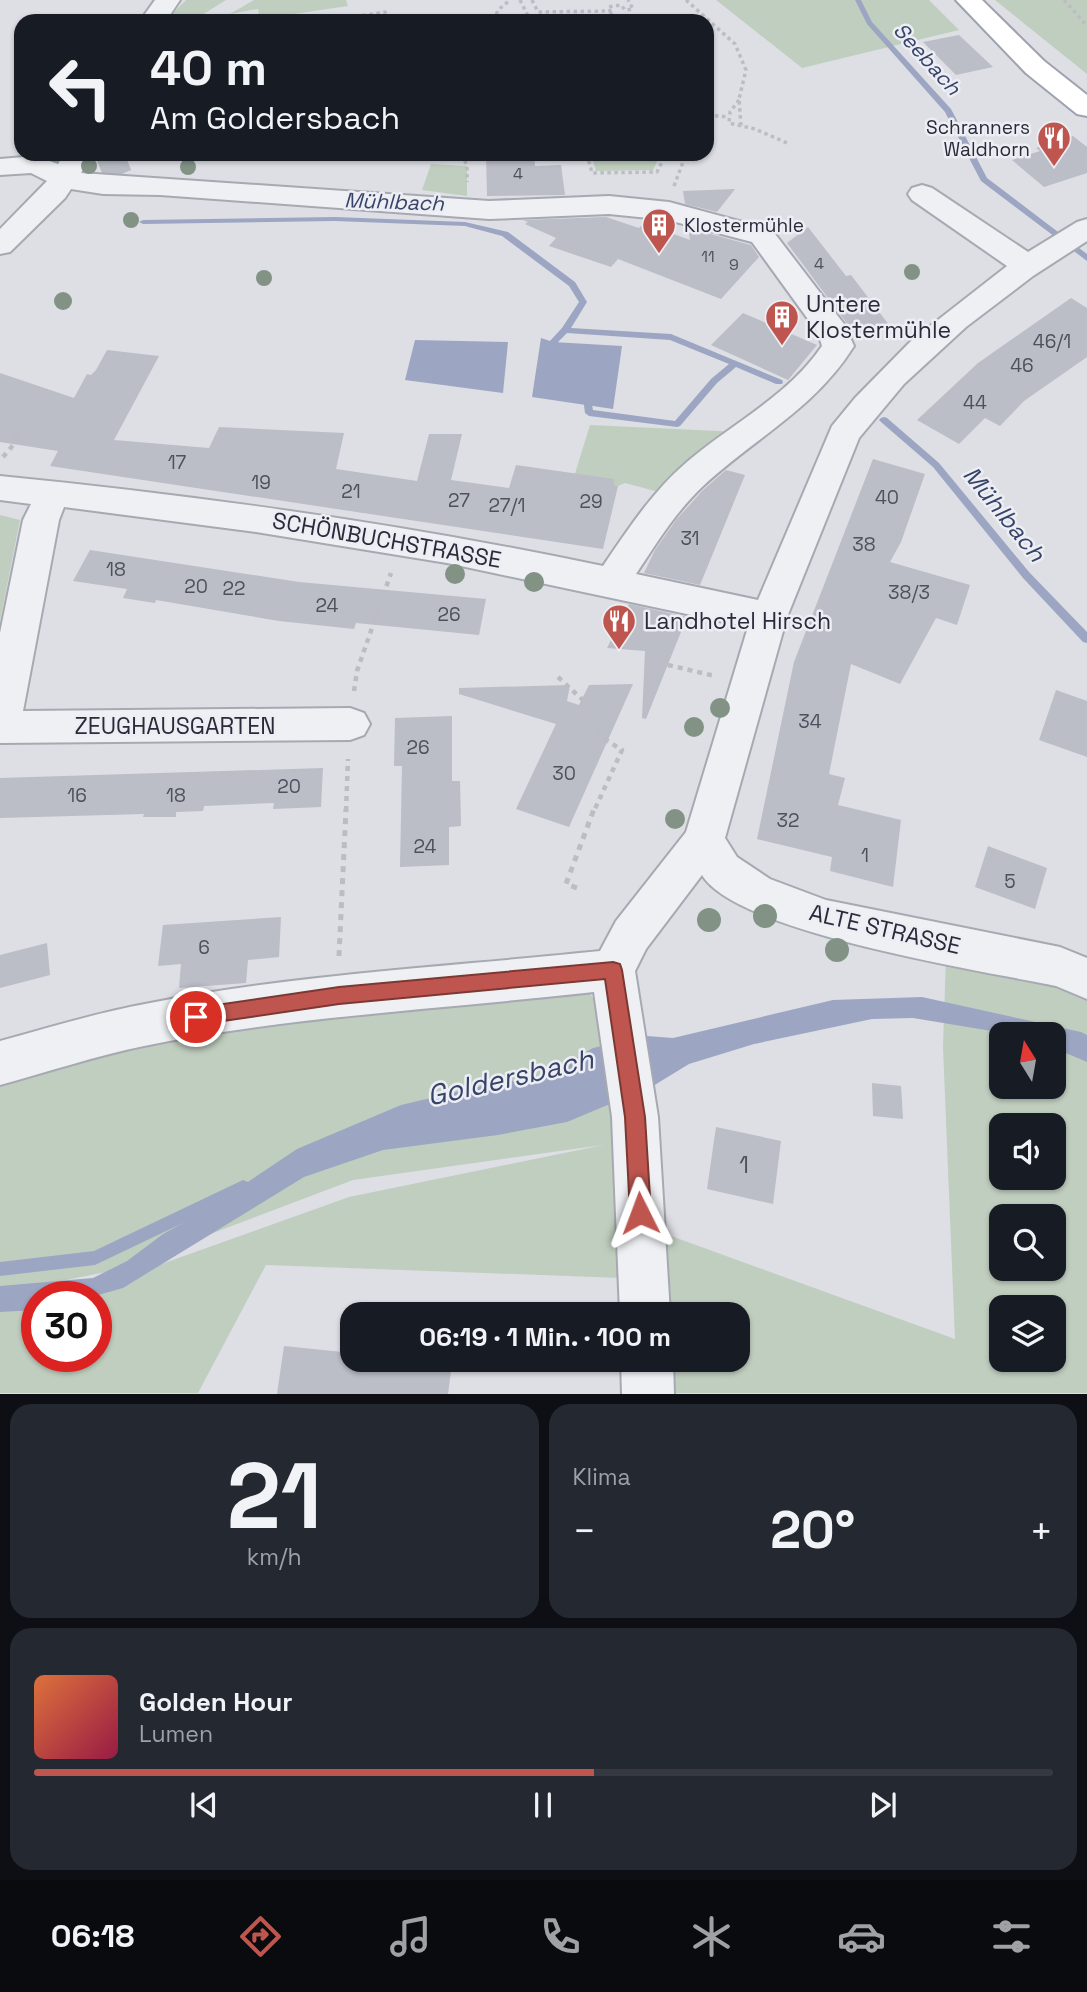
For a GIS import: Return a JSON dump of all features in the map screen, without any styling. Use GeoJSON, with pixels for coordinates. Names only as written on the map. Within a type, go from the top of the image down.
{"type":"FeatureCollection","features":[{"type":"Feature","properties":{"kind":"main road"},"geometry":{"type":"LineString","coordinates":[[968,0],[1035,67],[1087,108]]}},
{"type":"Feature","properties":{"kind":"street"},"geometry":{"type":"LineString","coordinates":[[0,167],[36,164],[81,167],[103,185],[160,186],[489,210],[626,206],[669,211],[762,236],[833,331],[838,346],[829,363],[807,383],[758,427],[703,468],[673,495],[612,582]]}},
{"type":"Feature","properties":{"kind":"street"},"geometry":{"type":"LineString","coordinates":[[7,232],[81,167]]}},
{"type":"Feature","properties":{"kind":"street"},"geometry":{"type":"LineString","coordinates":[[922,194],[1038,259]]}},
{"type":"Feature","properties":{"kind":"street"},"geometry":{"type":"LineString","coordinates":[[644,1302],[635,1117],[616,991],[631,935],[704,840],[769,617],[844,434],[861,410],[910,361],[1038,259],[1083,230]]}},
{"type":"Feature","properties":{"kind":"street","name":"SCHÖNBUCHSTRASSE"},"geometry":{"type":"LineString","coordinates":[[0,488],[180,507],[402,542],[612,582],[769,617]]}},
{"type":"Feature","properties":{"kind":"street","name":"ZEUGHAUSGARTEN"},"geometry":{"type":"LineString","coordinates":[[53,493],[41,520],[0,727],[349,724]]}},
{"type":"Feature","properties":{"kind":"street","name":"ALTE STRASSE"},"geometry":{"type":"LineString","coordinates":[[704,840],[722,870],[755,892],[827,919],[1060,967],[1087,979]]}},
{"type":"Feature","properties":{"kind":"street"},"geometry":{"type":"LineString","coordinates":[[0,1063],[143,1025],[339,996],[616,991]]}},
{"type":"Feature","properties":{"kind":"street"},"geometry":{"type":"LineString","coordinates":[[647,1372],[648,1394]]}},
{"type":"Feature","properties":{"kind":"path"},"geometry":{"type":"LineString","coordinates":[[497,14],[510,0]]}},
{"type":"Feature","properties":{"kind":"path"},"geometry":{"type":"LineString","coordinates":[[531,0],[538,12],[610,11]]}},
{"type":"Feature","properties":{"kind":"path"},"geometry":{"type":"LineString","coordinates":[[611,14],[608,7],[621,5],[625,10],[633,9],[628,0]]}},
{"type":"Feature","properties":{"kind":"path"},"geometry":{"type":"LineString","coordinates":[[685,0],[703,14]]}},
{"type":"Feature","properties":{"kind":"path"},"geometry":{"type":"LineString","coordinates":[[1064,0],[1087,26]]}},
{"type":"Feature","properties":{"kind":"path"},"geometry":{"type":"LineString","coordinates":[[714,24],[735,44],[746,70],[739,99],[729,117],[729,123],[787,143]]}},
{"type":"Feature","properties":{"kind":"path"},"geometry":{"type":"LineString","coordinates":[[739,99],[741,126]]}},
{"type":"Feature","properties":{"kind":"path"},"geometry":{"type":"LineString","coordinates":[[714,116],[729,117]]}},
{"type":"Feature","properties":{"kind":"path"},"geometry":{"type":"LineString","coordinates":[[465,161],[467,166]]}},
{"type":"Feature","properties":{"kind":"path"},"geometry":{"type":"LineString","coordinates":[[589,161],[592,173],[657,172],[662,161]]}},
{"type":"Feature","properties":{"kind":"path"},"geometry":{"type":"LineString","coordinates":[[674,187],[683,161]]}},
{"type":"Feature","properties":{"kind":"path"},"geometry":{"type":"LineString","coordinates":[[0,460],[20,437],[8,432]]}},
{"type":"Feature","properties":{"kind":"path"},"geometry":{"type":"LineString","coordinates":[[339,996],[340,910],[349,724],[357,671],[402,542]]}},
{"type":"Feature","properties":{"kind":"path"},"geometry":{"type":"LineString","coordinates":[[668,665],[750,684]]}},
{"type":"Feature","properties":{"kind":"path"},"geometry":{"type":"LineString","coordinates":[[558,677],[586,703],[591,725],[603,738],[622,750],[598,800],[566,884],[577,888]]}},
{"type":"Feature","properties":{"kind":"green space"},"geometry":{"type":"Polygon","coordinates":[[[186,0],[226,0],[204,14],[172,14],[186,0]]]}},
{"type":"Feature","properties":{"kind":"green space"},"geometry":{"type":"Polygon","coordinates":[[[254,0],[346,0],[348,6],[294,14],[259,14],[258,9],[230,14],[254,0]]]}},
{"type":"Feature","properties":{"kind":"green space"},"geometry":{"type":"Polygon","coordinates":[[[716,0],[929,0],[959,30],[802,68],[716,0]]]}},
{"type":"Feature","properties":{"kind":"green space"},"geometry":{"type":"Polygon","coordinates":[[[995,0],[1087,0],[1087,74],[995,0]]]}},
{"type":"Feature","properties":{"kind":"green space"},"geometry":{"type":"Polygon","coordinates":[[[593,161],[658,161],[653,170],[596,171],[593,161]]]}},
{"type":"Feature","properties":{"kind":"green space"},"geometry":{"type":"Polygon","coordinates":[[[431,164],[467,166],[467,196],[422,190],[431,164]]]}},
{"type":"Feature","properties":{"kind":"green space"},"geometry":{"type":"Polygon","coordinates":[[[590,425],[740,432],[659,492],[625,483],[618,486],[573,480],[590,425]]]}},
{"type":"Feature","properties":{"kind":"green space"},"geometry":{"type":"Polygon","coordinates":[[[0,515],[20,520],[0,621],[0,515]]]}},
{"type":"Feature","properties":{"kind":"green space"},"geometry":{"type":"Polygon","coordinates":[[[946,956],[1061,983],[1087,995],[1087,1393],[668,1393],[667,1372],[750,1372],[750,1302],[663,1302],[660,1232],[955,1339],[943,1047],[946,956]]]}},
{"type":"Feature","properties":{"kind":"green space"},"geometry":{"type":"Polygon","coordinates":[[[589,992],[597,1004],[621,1142],[621,1278],[266,1265],[198,1393],[0,1393],[0,1303],[21,1299],[21,1372],[112,1372],[112,1281],[349,1197],[603,1145],[353,1180],[116,1270],[61,1281],[21,1281],[21,1289],[0,1293],[0,1063],[143,1025],[589,992]]]}},
{"type":"Feature","properties":{"kind":"water"},"geometry":{"type":"Polygon","coordinates":[[[541,338],[553,342],[622,346],[613,409],[532,397],[541,338]]]}},
{"type":"Feature","properties":{"kind":"water"},"geometry":{"type":"Polygon","coordinates":[[[415,340],[508,342],[503,393],[405,380],[415,340]]]}},
{"type":"Feature","properties":{"kind":"water"},"geometry":{"type":"Polygon","coordinates":[[[922,997],[1036,1022],[989,1022],[989,1031],[913,1018],[872,1019],[754,1044],[689,1064],[653,1086],[567,1122],[498,1135],[383,1150],[304,1177],[123,1288],[112,1291],[112,1281],[58,1281],[93,1278],[127,1261],[163,1234],[206,1210],[297,1149],[401,1105],[499,1082],[542,1078],[593,1048],[647,1036],[673,1038],[833,1000],[922,997]]]}},
{"type":"Feature","properties":{"kind":"water"},"geometry":{"type":"Polygon","coordinates":[[[1066,1029],[1087,1035],[1087,1062],[1066,1053],[1066,1029]]]}},
{"type":"Feature","properties":{"kind":"water"},"geometry":{"type":"Polygon","coordinates":[[[21,1284],[21,1311],[0,1312],[0,1286],[21,1284]]]}},
{"type":"Feature","properties":{"kind":"building"},"geometry":{"type":"Polygon","coordinates":[[[959,35],[993,67],[956,75],[923,42],[959,35]]]}},
{"type":"Feature","properties":{"kind":"building","name":"Schranners Waldhorn"},"geometry":{"type":"Polygon","coordinates":[[[1073,136],[1087,147],[1087,173],[1044,187],[1012,160],[1040,151],[1036,148],[1073,136]]]}},
{"type":"Feature","properties":{"kind":"building"},"geometry":{"type":"Polygon","coordinates":[[[486,161],[535,161],[535,166],[561,165],[565,195],[487,196],[486,161]]]}},
{"type":"Feature","properties":{"kind":"building"},"geometry":{"type":"Polygon","coordinates":[[[735,189],[717,212],[685,204],[683,191],[735,189]]]}},
{"type":"Feature","properties":{"kind":"building","name":"Klostermühle"},"geometry":{"type":"Polygon","coordinates":[[[606,217],[639,228],[644,223],[690,240],[688,228],[751,245],[759,257],[721,299],[618,259],[611,267],[549,246],[556,238],[525,224],[528,222],[523,220],[606,217]]]}},
{"type":"Feature","properties":{"kind":"building"},"geometry":{"type":"Polygon","coordinates":[[[808,227],[846,276],[851,275],[889,325],[854,333],[787,243],[808,227]]]}},
{"type":"Feature","properties":{"kind":"building"},"geometry":{"type":"Polygon","coordinates":[[[1071,298],[1087,308],[1087,357],[1024,401],[1000,426],[985,418],[959,444],[917,420],[978,363],[1071,298]]]}},
{"type":"Feature","properties":{"kind":"building","name":"Untere Klostermühle"},"geometry":{"type":"Polygon","coordinates":[[[743,313],[817,345],[788,380],[711,345],[743,313]]]}},
{"type":"Feature","properties":{"kind":"building"},"geometry":{"type":"Polygon","coordinates":[[[107,350],[159,356],[114,440],[209,448],[219,427],[344,433],[336,469],[417,481],[429,434],[462,434],[451,480],[509,488],[516,465],[614,479],[614,485],[618,486],[603,549],[50,466],[58,451],[0,442],[0,373],[74,398],[87,374],[91,375],[96,370],[107,350]]]}},
{"type":"Feature","properties":{"kind":"building"},"geometry":{"type":"Polygon","coordinates":[[[873,459],[925,474],[901,542],[890,562],[970,585],[957,625],[936,618],[900,684],[851,664],[829,774],[845,778],[838,805],[901,820],[893,887],[830,871],[832,857],[757,839],[794,662],[873,459]]]}},
{"type":"Feature","properties":{"kind":"building"},"geometry":{"type":"Polygon","coordinates":[[[726,470],[745,475],[700,585],[644,573],[655,550],[676,520],[703,490],[726,470]]]}},
{"type":"Feature","properties":{"kind":"building"},"geometry":{"type":"Polygon","coordinates":[[[90,550],[299,582],[486,599],[479,635],[356,623],[354,629],[279,621],[156,600],[155,603],[123,598],[127,589],[73,581],[90,550]]]}},
{"type":"Feature","properties":{"kind":"building"},"geometry":{"type":"Polygon","coordinates":[[[629,604],[687,617],[646,719],[642,718],[645,651],[607,648],[629,604]]]}},
{"type":"Feature","properties":{"kind":"building"},"geometry":{"type":"Polygon","coordinates":[[[633,684],[569,827],[516,809],[556,724],[459,694],[459,688],[570,685],[567,701],[579,705],[589,685],[633,684]]]}},
{"type":"Feature","properties":{"kind":"building"},"geometry":{"type":"Polygon","coordinates":[[[1056,690],[1087,701],[1087,757],[1039,740],[1056,690]]]}},
{"type":"Feature","properties":{"kind":"building"},"geometry":{"type":"Polygon","coordinates":[[[452,716],[452,781],[460,781],[461,826],[449,827],[449,865],[400,867],[402,766],[394,766],[395,718],[452,716]]]}},
{"type":"Feature","properties":{"kind":"building"},"geometry":{"type":"Polygon","coordinates":[[[323,768],[321,807],[273,809],[274,803],[204,806],[203,811],[176,812],[176,817],[143,817],[144,814],[0,818],[0,778],[323,768]]]}},
{"type":"Feature","properties":{"kind":"building"},"geometry":{"type":"Polygon","coordinates":[[[988,846],[1047,868],[1035,909],[975,887],[988,846]]]}},
{"type":"Feature","properties":{"kind":"building"},"geometry":{"type":"Polygon","coordinates":[[[281,917],[279,957],[248,960],[246,983],[179,988],[181,964],[158,966],[163,925],[281,917]]]}},
{"type":"Feature","properties":{"kind":"building"},"geometry":{"type":"Polygon","coordinates":[[[47,943],[50,975],[0,988],[0,955],[47,943]]]}},
{"type":"Feature","properties":{"kind":"building"},"geometry":{"type":"Polygon","coordinates":[[[872,1083],[901,1086],[903,1119],[873,1116],[872,1083]]]}},
{"type":"Feature","properties":{"kind":"building"},"geometry":{"type":"Polygon","coordinates":[[[716,1127],[781,1141],[773,1204],[707,1189],[716,1127]]]}},
{"type":"Feature","properties":{"kind":"building"},"geometry":{"type":"Polygon","coordinates":[[[284,1346],[340,1352],[340,1372],[451,1372],[448,1394],[277,1394],[284,1346]]]}},
{"type":"Feature","properties":{"kind":"waterway","name":"Seebach"},"geometry":{"type":"LineString","coordinates":[[858,0],[869,23],[948,111],[984,179],[1087,258]]}},
{"type":"Feature","properties":{"kind":"waterway","name":"Mühlbach"},"geometry":{"type":"LineString","coordinates":[[143,222],[335,219],[465,224],[505,234],[572,284],[583,302],[565,330]]}},
{"type":"Feature","properties":{"kind":"waterway","name":"Mühlbach"},"geometry":{"type":"LineString","coordinates":[[558,351],[553,342],[565,330]]}},
{"type":"Feature","properties":{"kind":"waterway","name":"Mühlbach"},"geometry":{"type":"LineString","coordinates":[[565,330],[671,337],[735,364]]}},
{"type":"Feature","properties":{"kind":"waterway","name":"Mühlbach"},"geometry":{"type":"LineString","coordinates":[[581,393],[589,413],[677,424],[714,381],[735,364]]}},
{"type":"Feature","properties":{"kind":"waterway","name":"Mühlbach"},"geometry":{"type":"LineString","coordinates":[[735,364],[779,382]]}},
{"type":"Feature","properties":{"kind":"waterway","name":"Mühlbach"},"geometry":{"type":"LineString","coordinates":[[884,420],[936,465],[1026,575],[1087,639]]}},
{"type":"Feature","properties":{"kind":"waterway","name":"Goldersbach"},"geometry":{"type":"LineString","coordinates":[[0,1269],[95,1258],[243,1187]]}},
{"type":"Feature","properties":{"kind":"tunnel"},"geometry":{"type":"LineString","coordinates":[[100,168],[116,161]]}},
{"type":"Feature","properties":{"kind":"place","name":"Schranners Waldhorn"},"geometry":{"type":"Point","coordinates":[1054,168]}},
{"type":"Feature","properties":{"kind":"place","name":"Klostermühle"},"geometry":{"type":"Point","coordinates":[659,255]}},
{"type":"Feature","properties":{"kind":"place","name":"Untere Klostermühle"},"geometry":{"type":"Point","coordinates":[782,347]}},
{"type":"Feature","properties":{"kind":"place","name":"Landhotel Hirsch"},"geometry":{"type":"Point","coordinates":[619,651]}},
{"type":"Feature","properties":{"kind":"route"},"geometry":{"type":"LineString","coordinates":[[196,1017],[339,996],[613,970],[635,1117],[640,1213]]}}]}
